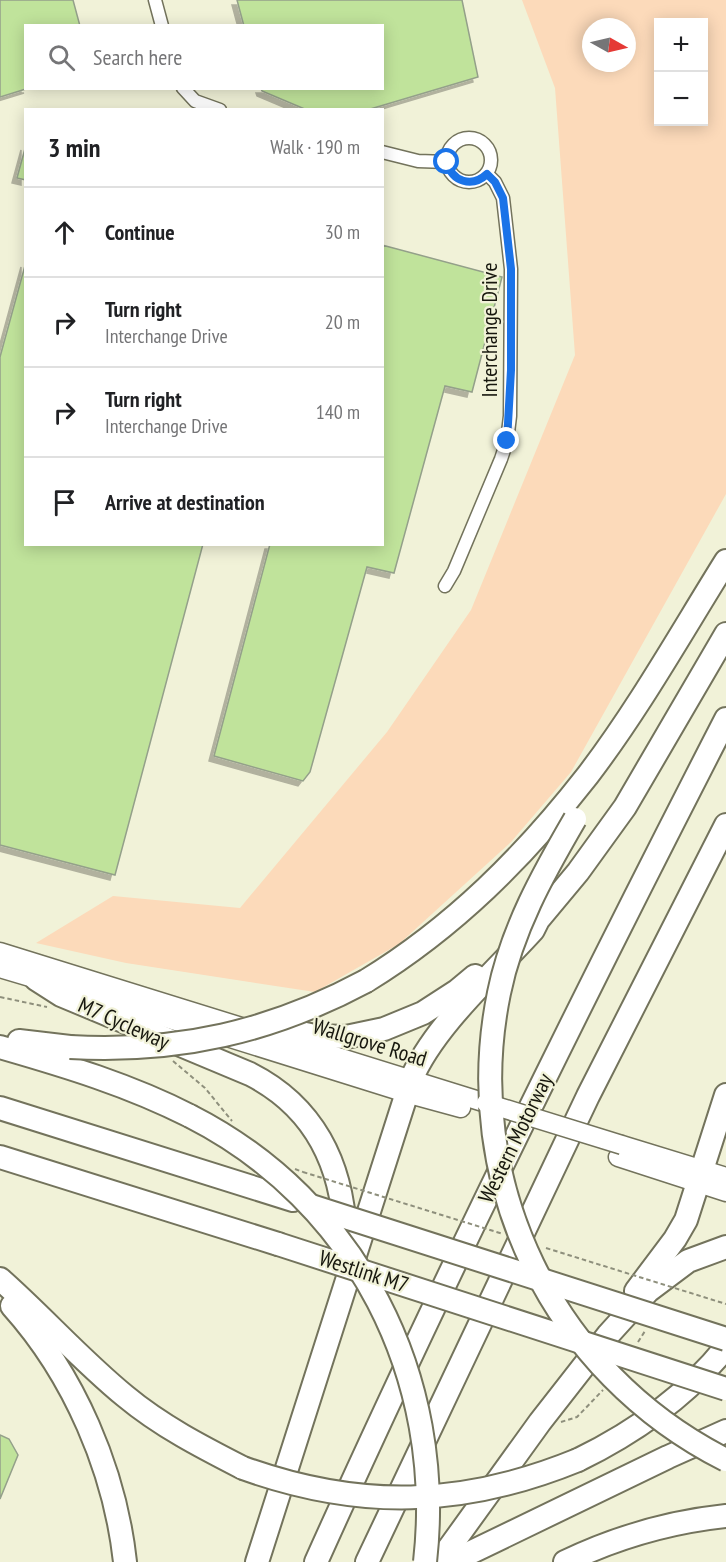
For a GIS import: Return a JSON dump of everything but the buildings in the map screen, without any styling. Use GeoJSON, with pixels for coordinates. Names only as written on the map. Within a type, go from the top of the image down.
{"type":"FeatureCollection","features":[{"type":"Feature","properties":{"kind":"highway"},"geometry":{"type":"LineString","coordinates":[[0,1039],[70,1047],[127,1048],[202,1041],[246,1031],[287,1018],[366,981],[404,958],[479,896],[518,857],[589,774],[628,717],[726,561]]}},
{"type":"Feature","properties":{"kind":"highway"},"geometry":{"type":"LineString","coordinates":[[726,580],[575,819],[529,903],[512,946],[500,992],[492,1037],[490,1079],[492,1121],[501,1173],[511,1211],[527,1252],[550,1298],[605,1370],[654,1414],[684,1436],[726,1460]]}},
{"type":"Feature","properties":{"kind":"highway"},"geometry":{"type":"LineString","coordinates":[[257,1562],[408,1087],[425,1050],[533,930],[538,920],[578,872],[625,807],[726,634]]}},
{"type":"Feature","properties":{"kind":"highway","name":"Western Motorway"},"geometry":{"type":"LineString","coordinates":[[316,1562],[413,1351],[539,1088],[726,719]]}},
{"type":"Feature","properties":{"kind":"highway"},"geometry":{"type":"LineString","coordinates":[[367,1562],[588,1096],[726,825]]}},
{"type":"Feature","properties":{"kind":"highway"},"geometry":{"type":"LineString","coordinates":[[275,1037],[291,1031],[315,1036],[346,1037],[384,1029],[407,1021],[457,991],[529,923],[538,920]]}},
{"type":"Feature","properties":{"kind":"highway"},"geometry":{"type":"LineString","coordinates":[[36,979],[61,995],[250,1074],[272,1086],[291,1101],[317,1134],[337,1178],[344,1213],[343,1261],[347,1282]]}},
{"type":"Feature","properties":{"kind":"highway"},"geometry":{"type":"LineString","coordinates":[[0,1047],[95,1075],[132,1089],[190,1116],[238,1143],[266,1164],[293,1188],[335,1234],[361,1271],[385,1313],[409,1373],[423,1437],[427,1468],[429,1509],[425,1562]]}},
{"type":"Feature","properties":{"kind":"highway"},"geometry":{"type":"LineString","coordinates":[[608,1335],[615,1319],[681,1230],[701,1177],[726,1095]]}},
{"type":"Feature","properties":{"kind":"highway","name":"Westlink M7"},"geometry":{"type":"LineString","coordinates":[[0,1108],[726,1339]]}},
{"type":"Feature","properties":{"kind":"highway","name":"Westlink M7"},"geometry":{"type":"LineString","coordinates":[[0,1157],[726,1389]]}},
{"type":"Feature","properties":{"kind":"highway"},"geometry":{"type":"LineString","coordinates":[[439,1562],[540,1422],[608,1335],[648,1291],[688,1261],[726,1247]]}},
{"type":"Feature","properties":{"kind":"highway"},"geometry":{"type":"LineString","coordinates":[[0,1279],[94,1370],[126,1398],[160,1422],[243,1468],[302,1487],[337,1494],[423,1498],[501,1485],[558,1468],[610,1444],[645,1423],[684,1391],[726,1347]]}},
{"type":"Feature","properties":{"kind":"highway"},"geometry":{"type":"LineString","coordinates":[[0,1292],[38,1338],[63,1378],[82,1415],[94,1441],[112,1494],[125,1562]]}},
{"type":"Feature","properties":{"kind":"highway"},"geometry":{"type":"LineString","coordinates":[[452,1562],[668,1456],[726,1431]]}},
{"type":"Feature","properties":{"kind":"highway"},"geometry":{"type":"LineString","coordinates":[[565,1562],[604,1544],[662,1526],[726,1516]]}},
{"type":"Feature","properties":{"kind":"main road","name":"Wallgrove Road"},"geometry":{"type":"LineString","coordinates":[[0,952],[275,1037],[408,1087]]}},
{"type":"Feature","properties":{"kind":"main road","name":"Wallgrove Road"},"geometry":{"type":"LineString","coordinates":[[0,968],[485,1109],[701,1177],[726,1192]]}},
{"type":"Feature","properties":{"kind":"main road","name":"Wallgrove Road"},"geometry":{"type":"LineString","coordinates":[[701,1177],[726,1177]]}},
{"type":"Feature","properties":{"kind":"street"},"geometry":{"type":"LineString","coordinates":[[155,0],[161,24]]}},
{"type":"Feature","properties":{"kind":"street"},"geometry":{"type":"LineString","coordinates":[[185,90],[195,101],[214,108]]}},
{"type":"Feature","properties":{"kind":"street"},"geometry":{"type":"LineString","coordinates":[[464,139],[476,139],[486,146],[491,156],[487,174],[477,181],[466,182],[455,177],[447,162],[450,150],[464,139]]}},
{"type":"Feature","properties":{"kind":"street"},"geometry":{"type":"LineString","coordinates":[[384,152],[418,161],[447,162]]}},
{"type":"Feature","properties":{"kind":"street","name":"Interchange Drive"},"geometry":{"type":"LineString","coordinates":[[445,586],[454,571],[507,441],[511,370],[511,269],[503,198],[495,182],[487,174]]}},
{"type":"Feature","properties":{"kind":"path","name":"M7 Cycleway"},"geometry":{"type":"LineString","coordinates":[[0,998],[54,1010]]}},
{"type":"Feature","properties":{"kind":"path","name":"M7 Cycleway"},"geometry":{"type":"LineString","coordinates":[[170,1059],[205,1088],[236,1126]]}},
{"type":"Feature","properties":{"kind":"path"},"geometry":{"type":"LineString","coordinates":[[292,1168],[303,1172]]}},
{"type":"Feature","properties":{"kind":"shaded area"},"geometry":{"type":"Polygon","coordinates":[[[522,0],[726,0],[726,494],[571,772],[511,842],[399,944],[315,992],[126,963],[36,943],[113,896],[240,908],[387,732],[471,610],[575,355],[555,88],[522,0]]]}},
{"type":"Feature","properties":{"kind":"route"},"geometry":{"type":"LineString","coordinates":[[447,162],[451,173],[466,182],[477,181],[487,174],[495,182],[503,198],[511,269],[510,416],[507,441]]}}]}
